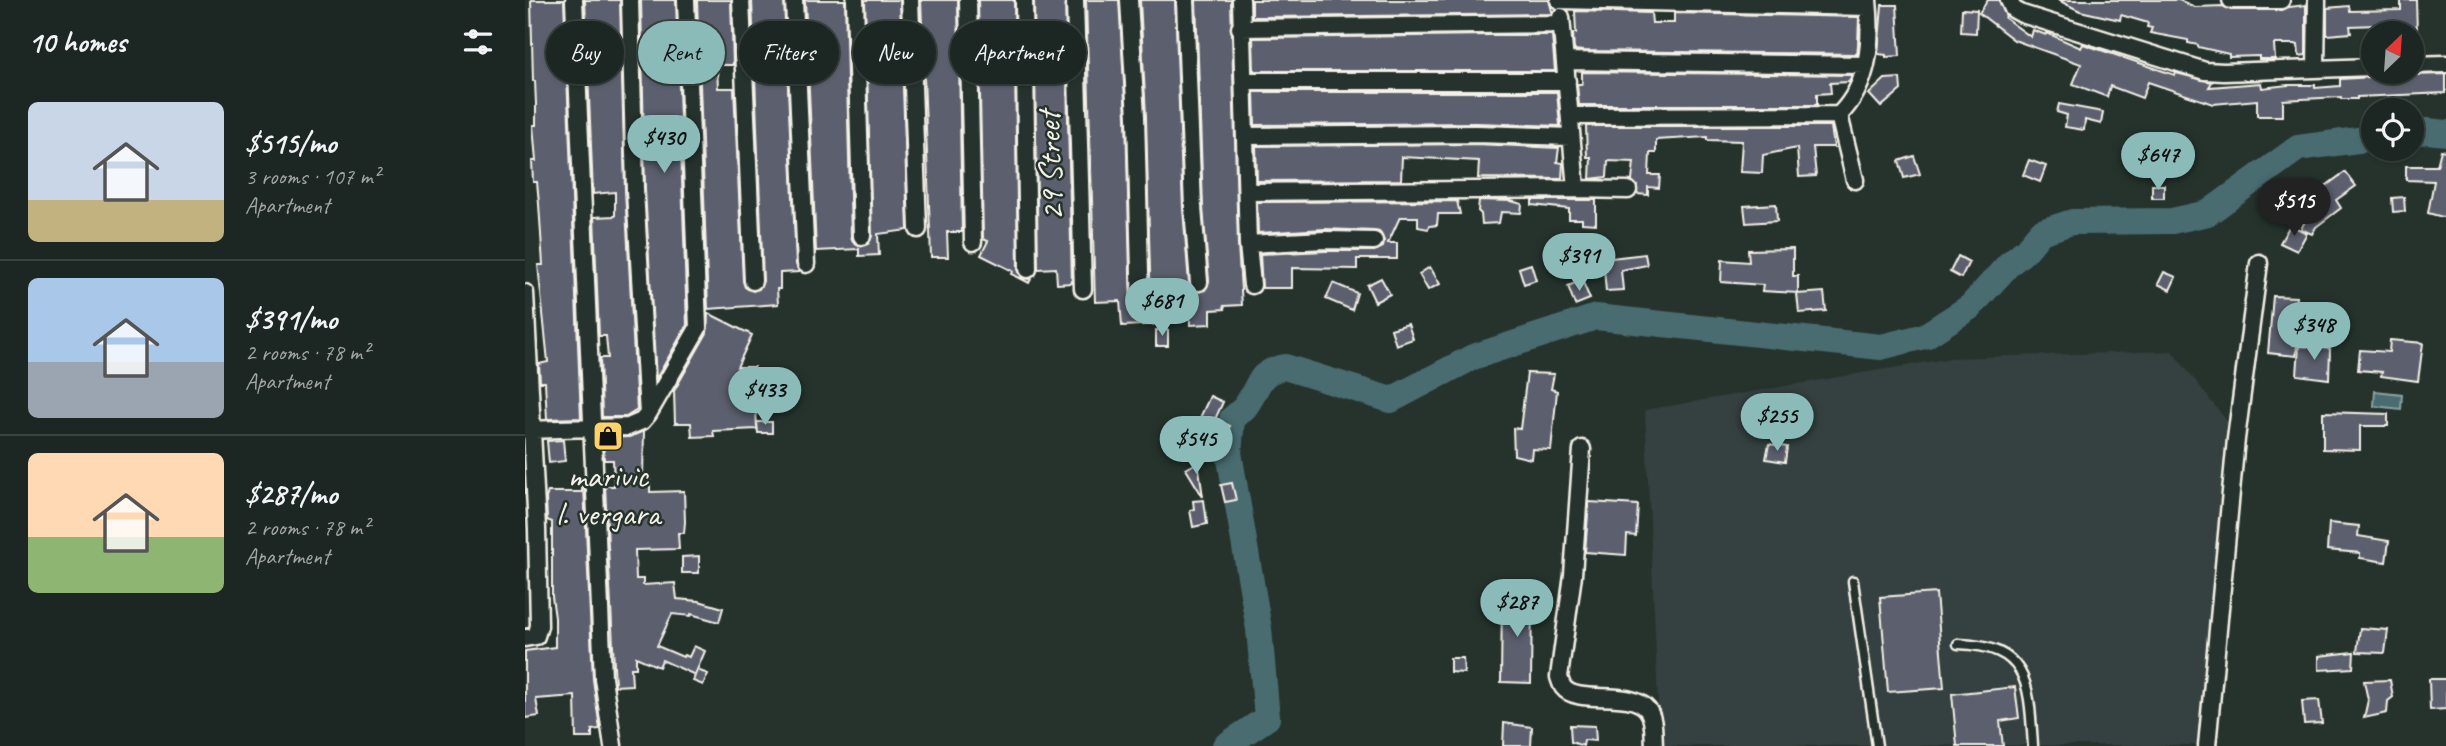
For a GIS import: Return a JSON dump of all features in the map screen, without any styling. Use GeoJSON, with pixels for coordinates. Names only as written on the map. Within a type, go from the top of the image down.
{"type":"FeatureCollection","features":[{"type":"Feature","properties":{"kind":"street"},"geometry":{"type":"LineString","coordinates":[[574,0],[603,678],[612,745]]}},
{"type":"Feature","properties":{"kind":"street"},"geometry":{"type":"LineString","coordinates":[[630,0],[636,202],[648,414]]}},
{"type":"Feature","properties":{"kind":"street"},"geometry":{"type":"LineString","coordinates":[[529,430],[628,427],[642,421],[698,328],[686,0]]}},
{"type":"Feature","properties":{"kind":"street"},"geometry":{"type":"LineString","coordinates":[[740,0],[753,281]]}},
{"type":"Feature","properties":{"kind":"street"},"geometry":{"type":"LineString","coordinates":[[794,0],[806,264]]}},
{"type":"Feature","properties":{"kind":"street"},"geometry":{"type":"LineString","coordinates":[[855,0],[862,236]]}},
{"type":"Feature","properties":{"kind":"street"},"geometry":{"type":"LineString","coordinates":[[910,0],[918,229]]}},
{"type":"Feature","properties":{"kind":"street"},"geometry":{"type":"LineString","coordinates":[[968,0],[972,242]]}},
{"type":"Feature","properties":{"kind":"street"},"geometry":{"type":"LineString","coordinates":[[1024,0],[1028,269]]}},
{"type":"Feature","properties":{"kind":"street","name":"29 Street"},"geometry":{"type":"LineString","coordinates":[[1075,0],[1083,289]]}},
{"type":"Feature","properties":{"kind":"street"},"geometry":{"type":"LineString","coordinates":[[1129,0],[1136,117],[1141,312]]}},
{"type":"Feature","properties":{"kind":"street"},"geometry":{"type":"LineString","coordinates":[[1185,0],[1193,208],[1199,282]]}},
{"type":"Feature","properties":{"kind":"street"},"geometry":{"type":"LineString","coordinates":[[1241,0],[1248,244],[1252,285]]}},
{"type":"Feature","properties":{"kind":"street"},"geometry":{"type":"LineString","coordinates":[[1576,189],[1559,0],[1868,4],[1870,34],[1866,65],[1856,94],[1839,116]]}},
{"type":"Feature","properties":{"kind":"street"},"geometry":{"type":"LineString","coordinates":[[2009,0],[2013,9],[2022,14],[2205,71],[2361,67]]}},
{"type":"Feature","properties":{"kind":"street"},"geometry":{"type":"LineString","coordinates":[[2231,0],[2281,0]]}},
{"type":"Feature","properties":{"kind":"street"},"geometry":{"type":"LineString","coordinates":[[2316,69],[2317,0]]}},
{"type":"Feature","properties":{"kind":"street"},"geometry":{"type":"LineString","coordinates":[[1240,28],[1561,24]]}},
{"type":"Feature","properties":{"kind":"street"},"geometry":{"type":"LineString","coordinates":[[1565,61],[1866,65]]}},
{"type":"Feature","properties":{"kind":"street"},"geometry":{"type":"LineString","coordinates":[[2424,65],[2446,64]]}},
{"type":"Feature","properties":{"kind":"street"},"geometry":{"type":"LineString","coordinates":[[1245,81],[1567,81]]}},
{"type":"Feature","properties":{"kind":"street"},"geometry":{"type":"LineString","coordinates":[[1570,116],[1839,116]]}},
{"type":"Feature","properties":{"kind":"street"},"geometry":{"type":"LineString","coordinates":[[1839,116],[1855,180]]}},
{"type":"Feature","properties":{"kind":"street"},"geometry":{"type":"LineString","coordinates":[[1246,136],[1476,134],[1570,137]]}},
{"type":"Feature","properties":{"kind":"street"},"geometry":{"type":"LineString","coordinates":[[1247,192],[1627,190]]}},
{"type":"Feature","properties":{"kind":"street"},"geometry":{"type":"LineString","coordinates":[[1248,244],[1325,240],[1374,242]]}},
{"type":"Feature","properties":{"kind":"street"},"geometry":{"type":"LineString","coordinates":[[2207,746],[2236,439],[2259,263]]}},
{"type":"Feature","properties":{"kind":"street"},"geometry":{"type":"LineString","coordinates":[[525,293],[532,587],[539,626],[530,637]]}},
{"type":"Feature","properties":{"kind":"street"},"geometry":{"type":"LineString","coordinates":[[1582,449],[1573,575],[1559,677],[1563,688],[1574,695],[1638,702],[1648,709],[1655,745]]}},
{"type":"Feature","properties":{"kind":"lane"},"geometry":{"type":"LineString","coordinates":[[1853,581],[1877,746]]}},
{"type":"Feature","properties":{"kind":"lane"},"geometry":{"type":"LineString","coordinates":[[1958,644],[1991,648],[2010,657],[2024,677],[2033,746]]}},
{"type":"Feature","properties":{"kind":"shaded area"},"geometry":{"type":"Polygon","coordinates":[[[2172,351],[2234,430],[2201,745],[1660,746],[1645,410],[1951,358],[2172,351]]]}},
{"type":"Feature","properties":{"kind":"water"},"geometry":{"type":"Polygon","coordinates":[[[2375,391],[2402,394],[2401,409],[2374,406],[2375,391]]]}},
{"type":"Feature","properties":{"kind":"building"},"geometry":{"type":"Polygon","coordinates":[[[531,0],[564,0],[565,21],[546,21],[546,84],[567,84],[581,418],[547,419],[545,382],[540,382],[539,364],[548,362],[538,265],[543,265],[539,204],[537,182],[533,182],[532,161],[536,161],[533,125],[536,125],[536,104],[531,0]]]}},
{"type":"Feature","properties":{"kind":"building"},"geometry":{"type":"Polygon","coordinates":[[[585,0],[620,0],[621,21],[586,21],[585,0]]]}},
{"type":"Feature","properties":{"kind":"building"},"geometry":{"type":"Polygon","coordinates":[[[641,0],[676,0],[677,21],[641,21],[641,0]]]}},
{"type":"Feature","properties":{"kind":"building"},"geometry":{"type":"Polygon","coordinates":[[[697,0],[731,0],[733,65],[725,65],[725,21],[698,21],[697,0]]]}},
{"type":"Feature","properties":{"kind":"building"},"geometry":{"type":"Polygon","coordinates":[[[752,0],[784,0],[785,21],[753,21],[752,0]]]}},
{"type":"Feature","properties":{"kind":"building"},"geometry":{"type":"Polygon","coordinates":[[[805,0],[845,0],[851,236],[853,242],[862,246],[868,244],[872,236],[867,84],[903,84],[908,230],[878,234],[879,255],[859,256],[859,249],[816,251],[809,84],[839,84],[839,21],[806,21],[805,0]]]}},
{"type":"Feature","properties":{"kind":"building"},"geometry":{"type":"Polygon","coordinates":[[[865,0],[900,0],[901,21],[866,21],[865,0]]]}},
{"type":"Feature","properties":{"kind":"building"},"geometry":{"type":"Polygon","coordinates":[[[921,0],[958,0],[958,21],[950,21],[950,84],[959,84],[962,232],[947,232],[948,257],[931,257],[924,84],[936,84],[936,21],[922,21],[921,0]]]}},
{"type":"Feature","properties":{"kind":"building"},"geometry":{"type":"Polygon","coordinates":[[[978,0],[1014,0],[1014,21],[978,21],[978,0]]]}},
{"type":"Feature","properties":{"kind":"building"},"geometry":{"type":"Polygon","coordinates":[[[1034,0],[1065,0],[1066,21],[1034,21],[1034,0]]]}},
{"type":"Feature","properties":{"kind":"building"},"geometry":{"type":"Polygon","coordinates":[[[1086,0],[1119,0],[1126,117],[1131,312],[1132,318],[1141,322],[1147,321],[1151,312],[1140,0],[1175,0],[1183,209],[1189,283],[1191,288],[1199,292],[1205,290],[1209,281],[1203,207],[1196,0],[1231,0],[1242,305],[1211,310],[1211,324],[1190,325],[1189,301],[1164,301],[1165,324],[1122,326],[1120,301],[1095,302],[1086,0]]]}},
{"type":"Feature","properties":{"kind":"building"},"geometry":{"type":"Polygon","coordinates":[[[1252,0],[1549,0],[1552,11],[1551,14],[1252,17],[1252,0]]]}},
{"type":"Feature","properties":{"kind":"building"},"geometry":{"type":"Polygon","coordinates":[[[1988,0],[1999,0],[2005,18],[2031,37],[2033,30],[2046,35],[2047,33],[2081,48],[2083,44],[2175,75],[2176,73],[2212,82],[2209,87],[2261,83],[2262,88],[2315,85],[2315,88],[2340,86],[2340,79],[2361,78],[2361,84],[2424,84],[2424,75],[2446,74],[2446,93],[2357,99],[2341,97],[2283,100],[2283,116],[2257,116],[2257,100],[2213,104],[2148,82],[2142,98],[2110,86],[2107,97],[2073,84],[2081,64],[2014,40],[1979,13],[1988,0]]]}},
{"type":"Feature","properties":{"kind":"building"},"geometry":{"type":"Polygon","coordinates":[[[2058,0],[2179,0],[2195,7],[2223,6],[2231,10],[2281,10],[2306,5],[2306,55],[2299,56],[2298,45],[2274,44],[2275,59],[2259,59],[2259,56],[2229,57],[2229,54],[2188,43],[2188,40],[2150,33],[2152,28],[2147,27],[2148,23],[2121,15],[2120,20],[2080,11],[2058,0]]]}},
{"type":"Feature","properties":{"kind":"building"},"geometry":{"type":"Polygon","coordinates":[[[2401,0],[2416,0],[2417,21],[2361,21],[2361,26],[2350,26],[2351,33],[2327,35],[2327,8],[2349,6],[2350,11],[2401,10],[2401,0]]]}},
{"type":"Feature","properties":{"kind":"building"},"geometry":{"type":"Polygon","coordinates":[[[1882,5],[1897,5],[1900,56],[1886,57],[1878,54],[1882,5]]]}},
{"type":"Feature","properties":{"kind":"building"},"geometry":{"type":"Polygon","coordinates":[[[1962,9],[1977,10],[1976,33],[1961,32],[1962,9]]]}},
{"type":"Feature","properties":{"kind":"building"},"geometry":{"type":"Polygon","coordinates":[[[1575,11],[1651,13],[1652,23],[1674,23],[1674,13],[1859,17],[1857,54],[1574,50],[1575,11]]]}},
{"type":"Feature","properties":{"kind":"building"},"geometry":{"type":"Polygon","coordinates":[[[1552,35],[1555,71],[1254,71],[1253,38],[1552,35]]]}},
{"type":"Feature","properties":{"kind":"building"},"geometry":{"type":"Polygon","coordinates":[[[1582,72],[1852,75],[1849,82],[1830,83],[1831,93],[1817,94],[1817,105],[1579,105],[1577,84],[1582,84],[1582,72]]]}},
{"type":"Feature","properties":{"kind":"building"},"geometry":{"type":"Polygon","coordinates":[[[1900,78],[1901,90],[1881,107],[1869,94],[1885,79],[1900,78]]]}},
{"type":"Feature","properties":{"kind":"building"},"geometry":{"type":"Polygon","coordinates":[[[588,84],[622,84],[637,410],[626,417],[602,417],[600,358],[608,358],[606,336],[599,336],[594,217],[615,216],[615,192],[593,194],[588,84]]]}},
{"type":"Feature","properties":{"kind":"building"},"geometry":{"type":"Polygon","coordinates":[[[643,84],[679,84],[687,325],[656,379],[645,190],[643,84]]]}},
{"type":"Feature","properties":{"kind":"building"},"geometry":{"type":"Polygon","coordinates":[[[700,84],[734,88],[743,281],[745,287],[753,291],[759,289],[763,281],[755,84],[788,84],[796,264],[799,272],[780,273],[778,304],[708,309],[700,84]]]}},
{"type":"Feature","properties":{"kind":"building"},"geometry":{"type":"Polygon","coordinates":[[[980,84],[1015,84],[1018,269],[1022,278],[1031,279],[1029,283],[1012,274],[1013,271],[981,255],[988,241],[983,239],[980,84]]]}},
{"type":"Feature","properties":{"kind":"building"},"geometry":{"type":"Polygon","coordinates":[[[1035,84],[1067,84],[1072,283],[1057,284],[1056,268],[1038,269],[1035,84]]]}},
{"type":"Feature","properties":{"kind":"building"},"geometry":{"type":"Polygon","coordinates":[[[1254,92],[1557,92],[1560,126],[1476,123],[1255,125],[1254,92]]]}},
{"type":"Feature","properties":{"kind":"building"},"geometry":{"type":"Polygon","coordinates":[[[2059,104],[2103,112],[2101,124],[2085,120],[2084,130],[2065,127],[2067,115],[2057,112],[2059,104]]]}},
{"type":"Feature","properties":{"kind":"building"},"geometry":{"type":"Polygon","coordinates":[[[1586,126],[1831,126],[1834,147],[1813,147],[1816,176],[1799,177],[1797,148],[1763,155],[1762,173],[1740,172],[1742,141],[1707,140],[1707,137],[1656,140],[1656,153],[1650,153],[1649,175],[1660,175],[1659,188],[1648,187],[1648,195],[1637,194],[1637,186],[1632,181],[1634,162],[1608,161],[1607,177],[1590,179],[1591,157],[1587,157],[1586,126]]]}},
{"type":"Feature","properties":{"kind":"building"},"geometry":{"type":"Polygon","coordinates":[[[1476,144],[1559,148],[1557,162],[1563,163],[1562,179],[1478,178],[1479,161],[1402,157],[1401,180],[1257,181],[1256,146],[1476,144]]]}},
{"type":"Feature","properties":{"kind":"building"},"geometry":{"type":"Polygon","coordinates":[[[2441,150],[2446,151],[2446,218],[2428,213],[2434,181],[2406,180],[2406,166],[2437,166],[2441,150]]]}},
{"type":"Feature","properties":{"kind":"building"},"geometry":{"type":"Polygon","coordinates":[[[1914,156],[1920,174],[1904,178],[1899,161],[1914,156]]]}},
{"type":"Feature","properties":{"kind":"building"},"geometry":{"type":"Polygon","coordinates":[[[2029,160],[2046,166],[2040,182],[2023,175],[2029,160]]]}},
{"type":"Feature","properties":{"kind":"building"},"geometry":{"type":"Polygon","coordinates":[[[2345,172],[2356,186],[2336,200],[2341,208],[2316,227],[2312,234],[2301,229],[2313,205],[2308,199],[2345,172]]]}},
{"type":"Feature","properties":{"kind":"building"},"geometry":{"type":"Polygon","coordinates":[[[2152,185],[2164,185],[2164,198],[2152,198],[2152,185]]]}},
{"type":"Feature","properties":{"kind":"building"},"geometry":{"type":"Polygon","coordinates":[[[2404,197],[2405,211],[2393,212],[2392,198],[2404,197]]]}},
{"type":"Feature","properties":{"kind":"building"},"geometry":{"type":"Polygon","coordinates":[[[1479,200],[1522,204],[1521,213],[1501,212],[1499,223],[1482,224],[1478,211],[1479,200]]]}},
{"type":"Feature","properties":{"kind":"building"},"geometry":{"type":"Polygon","coordinates":[[[1532,200],[1596,200],[1596,224],[1582,223],[1582,219],[1569,219],[1569,209],[1532,205],[1532,200]]]}},
{"type":"Feature","properties":{"kind":"building"},"geometry":{"type":"Polygon","coordinates":[[[1457,201],[1460,214],[1438,214],[1437,225],[1428,229],[1418,227],[1418,217],[1400,217],[1388,243],[1397,243],[1397,259],[1357,259],[1357,269],[1292,268],[1292,288],[1262,288],[1260,254],[1374,251],[1383,247],[1384,241],[1380,232],[1374,231],[1325,229],[1258,233],[1257,202],[1457,201]]]}},
{"type":"Feature","properties":{"kind":"building"},"geometry":{"type":"Polygon","coordinates":[[[1776,204],[1777,221],[1746,223],[1744,206],[1776,204]]]}},
{"type":"Feature","properties":{"kind":"building"},"geometry":{"type":"Polygon","coordinates":[[[2290,225],[2307,233],[2297,251],[2280,243],[2290,225]]]}},
{"type":"Feature","properties":{"kind":"building"},"geometry":{"type":"Polygon","coordinates":[[[1793,249],[1793,276],[1798,276],[1798,293],[1762,291],[1763,285],[1721,282],[1722,260],[1749,262],[1748,250],[1793,249]]]}},
{"type":"Feature","properties":{"kind":"building"},"geometry":{"type":"Polygon","coordinates":[[[1645,254],[1647,265],[1621,270],[1623,290],[1606,291],[1603,259],[1645,254]]]}},
{"type":"Feature","properties":{"kind":"building"},"geometry":{"type":"Polygon","coordinates":[[[1958,256],[1969,262],[1961,278],[1950,272],[1958,256]]]}},
{"type":"Feature","properties":{"kind":"building"},"geometry":{"type":"Polygon","coordinates":[[[1531,264],[1536,280],[1524,284],[1519,268],[1531,264]]]}},
{"type":"Feature","properties":{"kind":"building"},"geometry":{"type":"Polygon","coordinates":[[[1430,267],[1440,284],[1428,290],[1419,274],[1430,267]]]}},
{"type":"Feature","properties":{"kind":"building"},"geometry":{"type":"Polygon","coordinates":[[[2164,272],[2176,277],[2170,290],[2158,284],[2164,272]]]}},
{"type":"Feature","properties":{"kind":"building"},"geometry":{"type":"Polygon","coordinates":[[[1381,278],[1390,294],[1375,302],[1367,285],[1381,278]]]}},
{"type":"Feature","properties":{"kind":"building"},"geometry":{"type":"Polygon","coordinates":[[[1582,280],[1590,299],[1575,305],[1568,286],[1582,280]]]}},
{"type":"Feature","properties":{"kind":"building"},"geometry":{"type":"Polygon","coordinates":[[[1333,283],[1357,293],[1352,310],[1326,299],[1333,283]]]}},
{"type":"Feature","properties":{"kind":"building"},"geometry":{"type":"Polygon","coordinates":[[[1824,292],[1826,311],[1799,313],[1797,294],[1824,292]]]}},
{"type":"Feature","properties":{"kind":"building"},"geometry":{"type":"Polygon","coordinates":[[[2273,296],[2296,297],[2293,345],[2297,345],[2296,356],[2268,353],[2273,296]]]}},
{"type":"Feature","properties":{"kind":"building"},"geometry":{"type":"Polygon","coordinates":[[[708,313],[752,335],[737,367],[754,367],[757,429],[713,431],[714,436],[692,437],[691,423],[675,423],[674,391],[707,333],[708,313]]]}},
{"type":"Feature","properties":{"kind":"building"},"geometry":{"type":"Polygon","coordinates":[[[1408,324],[1413,339],[1396,345],[1391,329],[1408,324]]]}},
{"type":"Feature","properties":{"kind":"building"},"geometry":{"type":"Polygon","coordinates":[[[1156,330],[1168,330],[1168,346],[1156,346],[1156,330]]]}},
{"type":"Feature","properties":{"kind":"building"},"geometry":{"type":"Polygon","coordinates":[[[2390,340],[2423,343],[2418,381],[2381,376],[2382,372],[2358,370],[2360,350],[2389,352],[2390,340]]]}},
{"type":"Feature","properties":{"kind":"building"},"geometry":{"type":"Polygon","coordinates":[[[2299,346],[2330,349],[2329,379],[2297,375],[2299,346]]]}},
{"type":"Feature","properties":{"kind":"building"},"geometry":{"type":"Polygon","coordinates":[[[1527,373],[1554,374],[1551,389],[1557,391],[1551,450],[1532,449],[1531,459],[1514,455],[1513,428],[1520,429],[1527,373]]]}},
{"type":"Feature","properties":{"kind":"building"},"geometry":{"type":"Polygon","coordinates":[[[1210,396],[1223,402],[1212,426],[1199,420],[1210,396]]]}},
{"type":"Feature","properties":{"kind":"building"},"geometry":{"type":"Polygon","coordinates":[[[2323,412],[2388,414],[2388,426],[2360,426],[2360,450],[2323,449],[2323,412]]]}},
{"type":"Feature","properties":{"kind":"building"},"geometry":{"type":"Polygon","coordinates":[[[1219,421],[1230,426],[1221,443],[1211,438],[1219,421]]]}},
{"type":"Feature","properties":{"kind":"building"},"geometry":{"type":"Polygon","coordinates":[[[757,422],[772,422],[772,433],[758,433],[757,422]]]}},
{"type":"Feature","properties":{"kind":"building"},"geometry":{"type":"Polygon","coordinates":[[[644,431],[643,476],[650,476],[650,492],[684,491],[685,522],[684,533],[678,533],[679,549],[635,550],[636,579],[643,579],[643,585],[675,583],[677,599],[699,601],[723,608],[719,622],[691,614],[672,614],[657,646],[683,657],[689,657],[694,646],[705,651],[695,675],[662,660],[659,667],[636,657],[636,668],[631,668],[632,685],[615,686],[605,486],[614,486],[613,460],[604,460],[603,438],[629,437],[644,431]]]}},
{"type":"Feature","properties":{"kind":"building"},"geometry":{"type":"Polygon","coordinates":[[[563,440],[565,461],[549,463],[547,441],[563,440]]]}},
{"type":"Feature","properties":{"kind":"building"},"geometry":{"type":"Polygon","coordinates":[[[1769,444],[1787,447],[1785,462],[1766,459],[1769,444]]]}},
{"type":"Feature","properties":{"kind":"building"},"geometry":{"type":"Polygon","coordinates":[[[1198,462],[1203,497],[1186,469],[1198,462]]]}},
{"type":"Feature","properties":{"kind":"building"},"geometry":{"type":"Polygon","coordinates":[[[1232,483],[1236,500],[1225,502],[1221,485],[1232,483]]]}},
{"type":"Feature","properties":{"kind":"building"},"geometry":{"type":"Polygon","coordinates":[[[582,486],[593,679],[600,729],[592,730],[592,738],[576,738],[575,696],[536,699],[539,716],[525,718],[525,651],[555,647],[552,522],[547,520],[546,498],[548,492],[582,492],[582,486]]]}},
{"type":"Feature","properties":{"kind":"building"},"geometry":{"type":"Polygon","coordinates":[[[1204,500],[1207,524],[1193,527],[1190,510],[1194,509],[1193,501],[1204,500]]]}},
{"type":"Feature","properties":{"kind":"building"},"geometry":{"type":"Polygon","coordinates":[[[1589,502],[1638,505],[1636,536],[1627,535],[1626,555],[1585,552],[1589,502]]]}},
{"type":"Feature","properties":{"kind":"building"},"geometry":{"type":"Polygon","coordinates":[[[2329,523],[2359,526],[2358,536],[2389,541],[2386,562],[2360,558],[2360,553],[2327,550],[2329,523]]]}},
{"type":"Feature","properties":{"kind":"building"},"geometry":{"type":"Polygon","coordinates":[[[699,556],[699,573],[682,573],[682,557],[699,556]]]}},
{"type":"Feature","properties":{"kind":"building"},"geometry":{"type":"Polygon","coordinates":[[[1936,593],[1944,688],[1888,692],[1880,597],[1936,593]]]}},
{"type":"Feature","properties":{"kind":"building"},"geometry":{"type":"Polygon","coordinates":[[[1502,595],[1532,595],[1531,683],[1501,682],[1502,595]]]}},
{"type":"Feature","properties":{"kind":"building"},"geometry":{"type":"Polygon","coordinates":[[[2360,628],[2388,630],[2385,653],[2357,652],[2360,628]]]}},
{"type":"Feature","properties":{"kind":"building"},"geometry":{"type":"Polygon","coordinates":[[[2354,652],[2353,668],[2319,670],[2319,656],[2354,652]]]}},
{"type":"Feature","properties":{"kind":"building"},"geometry":{"type":"Polygon","coordinates":[[[1450,658],[1463,658],[1464,673],[1450,672],[1450,658]]]}},
{"type":"Feature","properties":{"kind":"building"},"geometry":{"type":"Polygon","coordinates":[[[697,670],[708,674],[703,685],[693,681],[697,670]]]}},
{"type":"Feature","properties":{"kind":"building"},"geometry":{"type":"Polygon","coordinates":[[[2429,679],[2446,679],[2446,709],[2430,710],[2429,679]]]}},
{"type":"Feature","properties":{"kind":"building"},"geometry":{"type":"Polygon","coordinates":[[[2390,680],[2393,697],[2388,701],[2387,713],[2364,718],[2368,700],[2364,681],[2390,680]]]}},
{"type":"Feature","properties":{"kind":"building"},"geometry":{"type":"Polygon","coordinates":[[[2015,687],[2019,718],[2000,721],[2003,746],[1957,746],[1952,694],[2015,687]]]}},
{"type":"Feature","properties":{"kind":"building"},"geometry":{"type":"Polygon","coordinates":[[[2319,700],[2322,723],[2304,724],[2302,701],[2319,700]]]}},
{"type":"Feature","properties":{"kind":"building"},"geometry":{"type":"Polygon","coordinates":[[[1504,723],[1532,727],[1531,746],[1503,746],[1504,723]]]}},
{"type":"Feature","properties":{"kind":"building"},"geometry":{"type":"Polygon","coordinates":[[[1570,725],[1595,726],[1596,741],[1584,740],[1583,746],[1571,742],[1570,725]]]}},
{"type":"Feature","properties":{"kind":"waterway"},"geometry":{"type":"LineString","coordinates":[[2424,131],[2446,133]]}},
{"type":"Feature","properties":{"kind":"waterway"},"geometry":{"type":"LineString","coordinates":[[1225,746],[1267,718],[1259,629],[1229,453],[1232,419],[1245,407],[1260,381],[1276,369],[1285,367],[1391,400],[1473,357],[1596,317],[1881,347],[1925,336],[1970,307],[2041,232],[2072,222],[2172,221],[2208,213],[2298,148],[2361,140]]}},
{"type":"Feature","properties":{"kind":"place","name":"marivic l. vergara"},"geometry":{"type":"Point","coordinates":[608,436]}}]}
